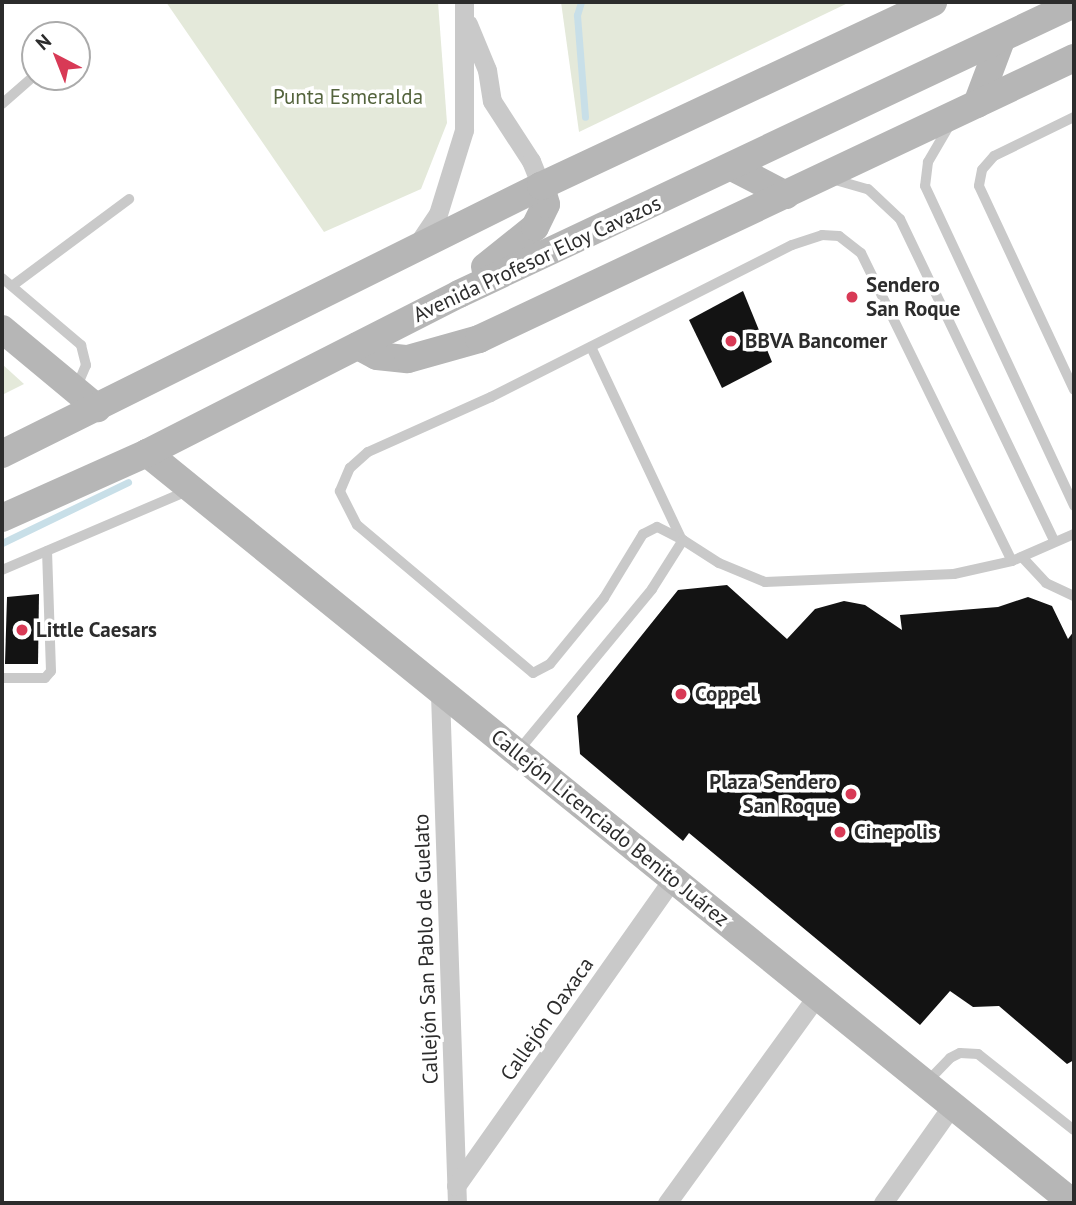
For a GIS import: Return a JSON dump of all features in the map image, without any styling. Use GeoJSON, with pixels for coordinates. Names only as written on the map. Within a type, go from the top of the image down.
{"type":"FeatureCollection","features":[{"type":"Feature","properties":{"kind":"main road"},"geometry":{"type":"LineString","coordinates":[[2,454],[541,186],[933,2]]}},
{"type":"Feature","properties":{"kind":"main road","name":"Avenida Profesor Eloy Cavazos"},"geometry":{"type":"LineString","coordinates":[[2,518],[147,453],[459,294],[1074,4]]}},
{"type":"Feature","properties":{"kind":"main road"},"geometry":{"type":"LineString","coordinates":[[966,109],[1001,40]]}},
{"type":"Feature","properties":{"kind":"main road"},"geometry":{"type":"LineString","coordinates":[[358,346],[377,356],[400,359],[479,339],[1074,58]]}},
{"type":"Feature","properties":{"kind":"main road"},"geometry":{"type":"LineString","coordinates":[[732,167],[786,195]]}},
{"type":"Feature","properties":{"kind":"main road"},"geometry":{"type":"LineString","coordinates":[[459,294],[477,272],[535,226],[546,204],[541,186]]}},
{"type":"Feature","properties":{"kind":"main road"},"geometry":{"type":"LineString","coordinates":[[2,329],[97,408]]}},
{"type":"Feature","properties":{"kind":"main road","name":"Callejón Licenciado Benito Juárez"},"geometry":{"type":"LineString","coordinates":[[147,453],[193,488],[440,694],[674,877],[951,1107],[1073,1203]]}},
{"type":"Feature","properties":{"kind":"street"},"geometry":{"type":"LineString","coordinates":[[465,11],[487,70],[492,101],[531,161],[541,186]]}},
{"type":"Feature","properties":{"kind":"street"},"geometry":{"type":"LineString","coordinates":[[415,248],[438,214],[464,130],[465,11]]}},
{"type":"Feature","properties":{"kind":"street","name":"Callejón San Pablo de Guelato"},"geometry":{"type":"LineString","coordinates":[[440,694],[456,1195]]}},
{"type":"Feature","properties":{"kind":"street","name":"Callejón Oaxaca"},"geometry":{"type":"LineString","coordinates":[[456,1195],[674,877]]}},
{"type":"Feature","properties":{"kind":"street"},"geometry":{"type":"LineString","coordinates":[[667,1203],[817,996]]}},
{"type":"Feature","properties":{"kind":"street"},"geometry":{"type":"LineString","coordinates":[[883,1203],[951,1107]]}},
{"type":"Feature","properties":{"kind":"lane"},"geometry":{"type":"LineString","coordinates":[[2,104],[21,87]]}},
{"type":"Feature","properties":{"kind":"lane"},"geometry":{"type":"LineString","coordinates":[[966,109],[928,162],[925,186],[1074,506]]}},
{"type":"Feature","properties":{"kind":"lane"},"geometry":{"type":"LineString","coordinates":[[1074,117],[994,156],[982,170],[979,186],[1074,390]]}},
{"type":"Feature","properties":{"kind":"lane"},"geometry":{"type":"LineString","coordinates":[[825,177],[868,189],[900,219],[1055,542]]}},
{"type":"Feature","properties":{"kind":"lane"},"geometry":{"type":"LineString","coordinates":[[12,286],[129,199]]}},
{"type":"Feature","properties":{"kind":"lane"},"geometry":{"type":"LineString","coordinates":[[1074,534],[1017,559],[954,574],[765,582],[719,563],[657,527],[643,534],[604,598],[550,664],[533,673],[347,513],[340,491],[342,480],[368,453],[592,347],[792,245],[822,235],[839,236],[861,253],[1017,559],[1046,583],[1074,596]]}},
{"type":"Feature","properties":{"kind":"lane"},"geometry":{"type":"LineString","coordinates":[[2,278],[84,350],[86,365],[75,390]]}},
{"type":"Feature","properties":{"kind":"lane"},"geometry":{"type":"LineString","coordinates":[[592,347],[683,540]]}},
{"type":"Feature","properties":{"kind":"lane"},"geometry":{"type":"LineString","coordinates":[[2,570],[193,488]]}},
{"type":"Feature","properties":{"kind":"lane"},"geometry":{"type":"LineString","coordinates":[[516,753],[652,589],[683,540]]}},
{"type":"Feature","properties":{"kind":"lane"},"geometry":{"type":"LineString","coordinates":[[2,678],[45,678],[51,671],[47,551]]}},
{"type":"Feature","properties":{"kind":"lane"},"geometry":{"type":"LineString","coordinates":[[925,1085],[950,1058],[960,1053],[978,1054],[1074,1130]]}},
{"type":"Feature","properties":{"kind":"green space","name":"Punta Esmeralda"},"geometry":{"type":"Polygon","coordinates":[[[166,2],[438,2],[447,123],[421,189],[324,232],[166,2]]]}},
{"type":"Feature","properties":{"kind":"green space"},"geometry":{"type":"Polygon","coordinates":[[[561,2],[850,2],[579,132],[561,2]]]}},
{"type":"Feature","properties":{"kind":"green space"},"geometry":{"type":"Polygon","coordinates":[[[2,364],[24,384],[2,395],[2,364]]]}},
{"type":"Feature","properties":{"kind":"building","name":"BBVA Bancomer"},"geometry":{"type":"Polygon","coordinates":[[[743,291],[772,362],[722,388],[689,320],[743,291]]]}},
{"type":"Feature","properties":{"kind":"building","name":"Plaza Sendero San Roque"},"geometry":{"type":"Polygon","coordinates":[[[727,585],[787,639],[815,609],[844,601],[865,605],[902,630],[900,615],[998,607],[1028,597],[1052,606],[1068,639],[1074,631],[1074,1060],[1067,1064],[999,1006],[973,1007],[950,991],[920,1025],[689,833],[683,841],[580,754],[577,716],[678,590],[727,585]]]}},
{"type":"Feature","properties":{"kind":"building","name":"Little Caesars"},"geometry":{"type":"Polygon","coordinates":[[[39,594],[38,664],[5,664],[7,597],[39,594]]]}},
{"type":"Feature","properties":{"kind":"waterway"},"geometry":{"type":"LineString","coordinates":[[581,2],[577,15],[585,117]]}},
{"type":"Feature","properties":{"kind":"waterway"},"geometry":{"type":"LineString","coordinates":[[2,543],[128,482]]}},
{"type":"Feature","properties":{"kind":"place","name":"Sendero San Roque"},"geometry":{"type":"Point","coordinates":[852,297]}},
{"type":"Feature","properties":{"kind":"place","name":"BBVA Bancomer"},"geometry":{"type":"Point","coordinates":[731,341]}},
{"type":"Feature","properties":{"kind":"place","name":"Little Caesars"},"geometry":{"type":"Point","coordinates":[22,630]}},
{"type":"Feature","properties":{"kind":"place","name":"Coppel"},"geometry":{"type":"Point","coordinates":[681,694]}},
{"type":"Feature","properties":{"kind":"place","name":"Plaza Sendero San Roque"},"geometry":{"type":"Point","coordinates":[851,794]}},
{"type":"Feature","properties":{"kind":"place","name":"Cinepolis"},"geometry":{"type":"Point","coordinates":[840,832]}}]}
